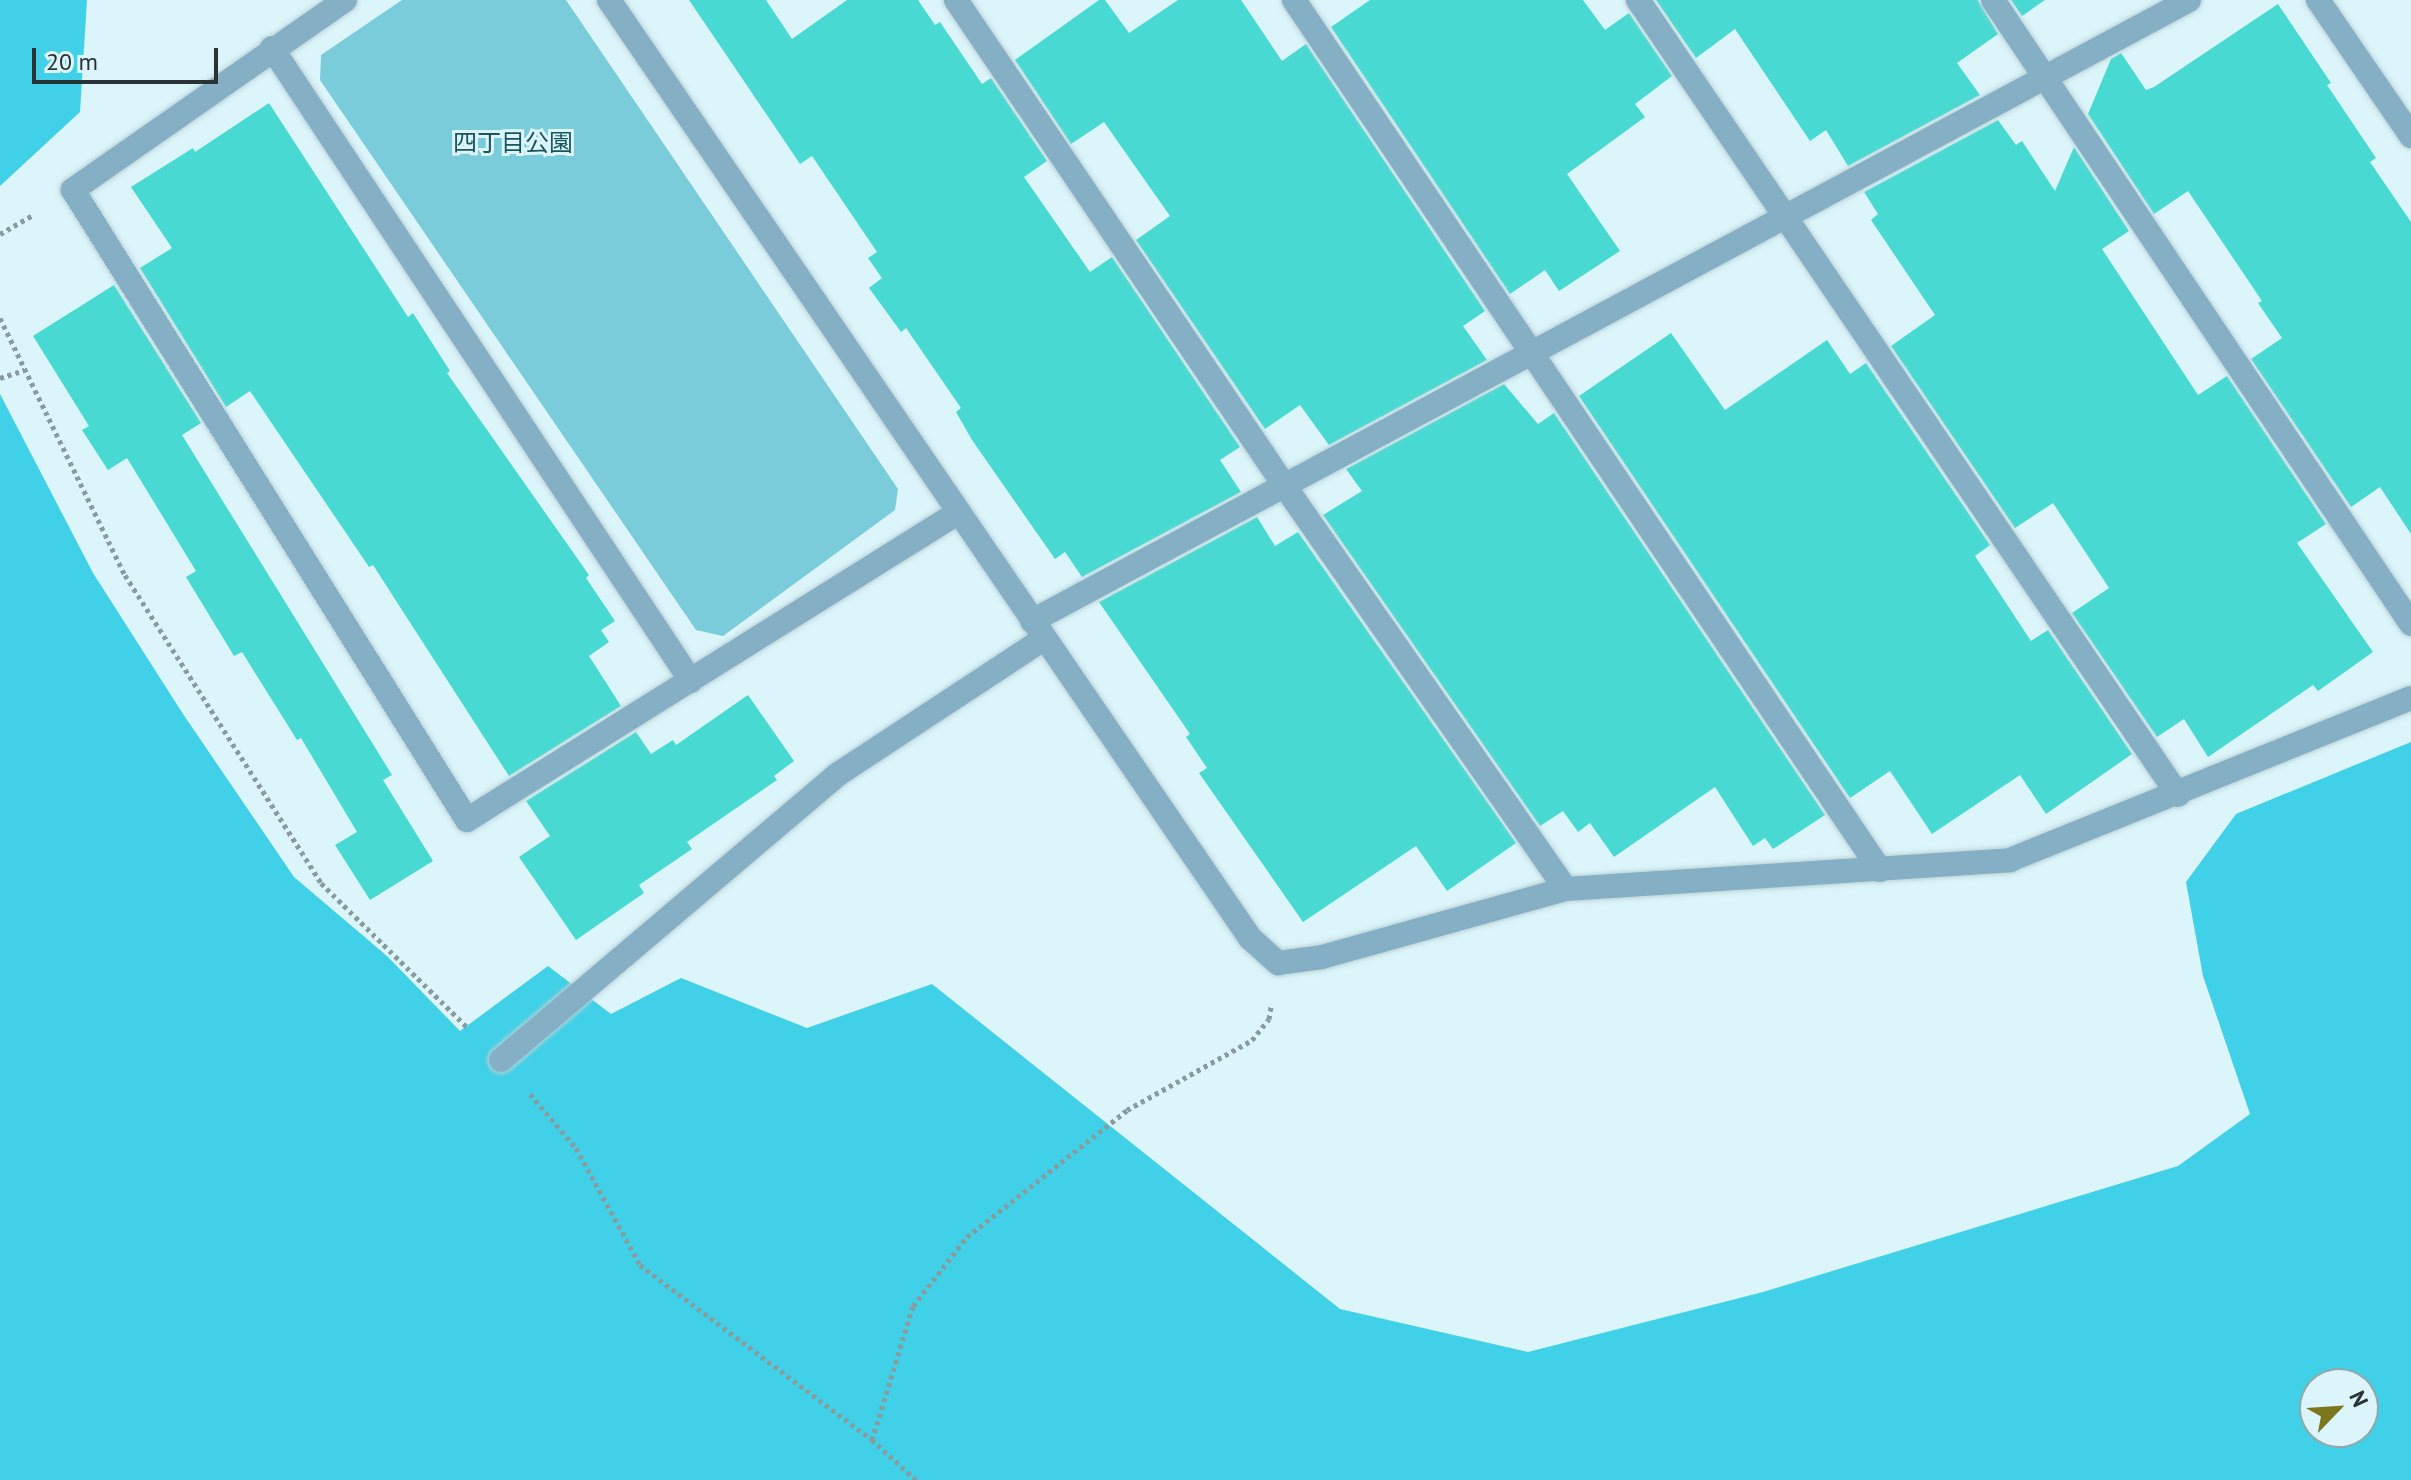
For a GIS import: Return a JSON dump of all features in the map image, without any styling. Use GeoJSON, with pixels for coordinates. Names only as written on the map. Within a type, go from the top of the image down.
{"type":"FeatureCollection","features":[{"type":"Feature","properties":{"kind":"street"},"geometry":{"type":"LineString","coordinates":[[345,0],[272,48],[73,190],[467,820],[959,512]]}},
{"type":"Feature","properties":{"kind":"street"},"geometry":{"type":"LineString","coordinates":[[609,0],[1250,938],[1278,963],[1322,957],[1566,889],[2010,860],[2178,795],[2411,698]]}},
{"type":"Feature","properties":{"kind":"street"},"geometry":{"type":"LineString","coordinates":[[956,0],[1286,488],[1566,889]]}},
{"type":"Feature","properties":{"kind":"street"},"geometry":{"type":"LineString","coordinates":[[1294,0],[1534,351],[1880,870]]}},
{"type":"Feature","properties":{"kind":"street"},"geometry":{"type":"LineString","coordinates":[[1638,0],[2178,795]]}},
{"type":"Feature","properties":{"kind":"street"},"geometry":{"type":"LineString","coordinates":[[1993,0],[2411,624]]}},
{"type":"Feature","properties":{"kind":"street"},"geometry":{"type":"LineString","coordinates":[[501,1060],[837,775],[1038,630],[1534,351],[2189,0]]}},
{"type":"Feature","properties":{"kind":"street"},"geometry":{"type":"LineString","coordinates":[[2318,0],[2411,136]]}},
{"type":"Feature","properties":{"kind":"street"},"geometry":{"type":"LineString","coordinates":[[272,48],[691,681]]}},
{"type":"Feature","properties":{"kind":"path"},"geometry":{"type":"LineString","coordinates":[[0,318],[125,575],[321,883],[501,1060],[576,1148],[640,1265],[872,1440],[916,1480]]}},
{"type":"Feature","properties":{"kind":"path"},"geometry":{"type":"LineString","coordinates":[[0,378],[25,370]]}},
{"type":"Feature","properties":{"kind":"path"},"geometry":{"type":"LineString","coordinates":[[872,1440],[913,1306],[967,1237],[1127,1110],[1252,1040],[1269,1019],[1278,963]]}},
{"type":"Feature","properties":{"kind":"green space","name":"四丁目公園"},"geometry":{"type":"Polygon","coordinates":[[[402,0],[566,0],[898,489],[895,510],[723,636],[696,630],[320,80],[321,55],[402,0]]]}},
{"type":"Feature","properties":{"kind":"shaded area"},"geometry":{"type":"Polygon","coordinates":[[[0,0],[87,0],[80,112],[0,186],[0,0]]]}},
{"type":"Feature","properties":{"kind":"shaded area"},"geometry":{"type":"Polygon","coordinates":[[[0,394],[93,573],[183,714],[294,877],[387,956],[460,1031],[548,966],[611,1014],[681,978],[807,1028],[932,984],[1340,1309],[1528,1352],[1763,1292],[2178,1166],[2250,1114],[2203,976],[2186,882],[2236,814],[2411,742],[2411,1480],[0,1480],[0,394]]]}},
{"type":"Feature","properties":{"kind":"building"},"geometry":{"type":"Polygon","coordinates":[[[689,0],[766,0],[792,39],[847,0],[918,0],[935,25],[940,22],[982,84],[991,78],[1047,161],[1024,177],[1090,272],[1112,257],[1240,447],[1220,460],[1241,492],[1082,577],[1065,552],[1055,559],[972,440],[956,412],[961,408],[906,328],[901,332],[869,288],[882,278],[868,258],[877,252],[812,156],[800,164],[689,0]]]}},
{"type":"Feature","properties":{"kind":"building"},"geometry":{"type":"Polygon","coordinates":[[[1099,0],[1105,0],[1129,33],[1178,0],[1241,0],[1282,61],[1306,44],[1485,311],[1463,326],[1487,360],[1329,445],[1300,405],[1265,429],[1136,240],[1170,216],[1104,122],[1071,144],[1015,60],[1099,0]]]}},
{"type":"Feature","properties":{"kind":"building"},"geometry":{"type":"Polygon","coordinates":[[[1370,0],[1583,0],[1605,30],[1629,13],[1672,76],[1635,104],[1645,117],[1567,174],[1620,251],[1559,291],[1545,270],[1510,294],[1331,27],[1370,0]]]}},
{"type":"Feature","properties":{"kind":"building"},"geometry":{"type":"Polygon","coordinates":[[[1656,0],[1978,0],[1998,34],[1957,63],[1980,95],[1848,166],[1826,130],[1810,141],[1735,29],[1696,58],[1656,0]]]}},
{"type":"Feature","properties":{"kind":"building"},"geometry":{"type":"Polygon","coordinates":[[[2011,0],[2045,0],[2022,16],[2011,0]]]}},
{"type":"Feature","properties":{"kind":"building"},"geometry":{"type":"Polygon","coordinates":[[[2278,4],[2331,83],[2327,85],[2376,158],[2370,162],[2411,222],[2411,534],[2380,487],[2351,507],[2251,359],[2282,338],[2258,303],[2262,301],[2188,191],[2154,214],[2088,114],[2111,59],[2121,53],[2146,90],[2278,4]]]}},
{"type":"Feature","properties":{"kind":"building"},"geometry":{"type":"Polygon","coordinates":[[[269,103],[408,317],[413,313],[450,371],[447,373],[589,575],[586,578],[615,621],[601,630],[609,642],[589,656],[621,706],[509,776],[373,565],[369,567],[250,391],[226,407],[140,268],[172,248],[131,187],[193,148],[195,152],[269,103]]]}},
{"type":"Feature","properties":{"kind":"building"},"geometry":{"type":"Polygon","coordinates":[[[1998,120],[2016,145],[2022,141],[2055,191],[2074,147],[2129,231],[2102,249],[2198,395],[2227,376],[2326,524],[2297,543],[2373,652],[2318,691],[2313,685],[2208,757],[2184,719],[2157,737],[2072,613],[2109,588],[2053,503],[2015,528],[1891,346],[1935,315],[1871,220],[1878,214],[1864,192],[1998,120]]]}},
{"type":"Feature","properties":{"kind":"building"},"geometry":{"type":"Polygon","coordinates":[[[114,285],[201,423],[182,435],[392,775],[383,780],[433,861],[370,900],[335,845],[357,832],[301,738],[297,740],[242,652],[234,656],[186,577],[196,571],[127,458],[108,470],[82,430],[89,426],[33,336],[114,285]]]}},
{"type":"Feature","properties":{"kind":"building"},"geometry":{"type":"Polygon","coordinates":[[[1671,333],[1725,410],[1827,340],[1850,374],[1866,363],[1990,545],[1975,556],[2031,641],[2048,630],[2132,754],[2046,814],[2020,775],[1932,834],[1890,771],[1850,798],[1579,396],[1671,333]]]}},
{"type":"Feature","properties":{"kind":"building"},"geometry":{"type":"Polygon","coordinates":[[[1504,384],[1538,424],[1554,413],[1825,815],[1773,849],[1765,838],[1753,846],[1715,787],[1614,857],[1590,823],[1578,832],[1563,811],[1540,826],[1323,515],[1362,491],[1346,469],[1504,384]]]}},
{"type":"Feature","properties":{"kind":"building"},"geometry":{"type":"Polygon","coordinates":[[[1257,517],[1275,546],[1298,532],[1516,843],[1447,891],[1416,846],[1303,922],[1199,773],[1207,768],[1186,737],[1190,734],[1099,602],[1257,517]]]}},
{"type":"Feature","properties":{"kind":"building"},"geometry":{"type":"Polygon","coordinates":[[[748,695],[794,761],[774,776],[777,780],[687,842],[692,849],[639,885],[644,893],[576,940],[519,857],[550,836],[526,801],[636,732],[651,754],[673,740],[676,745],[748,695]]]}}]}
